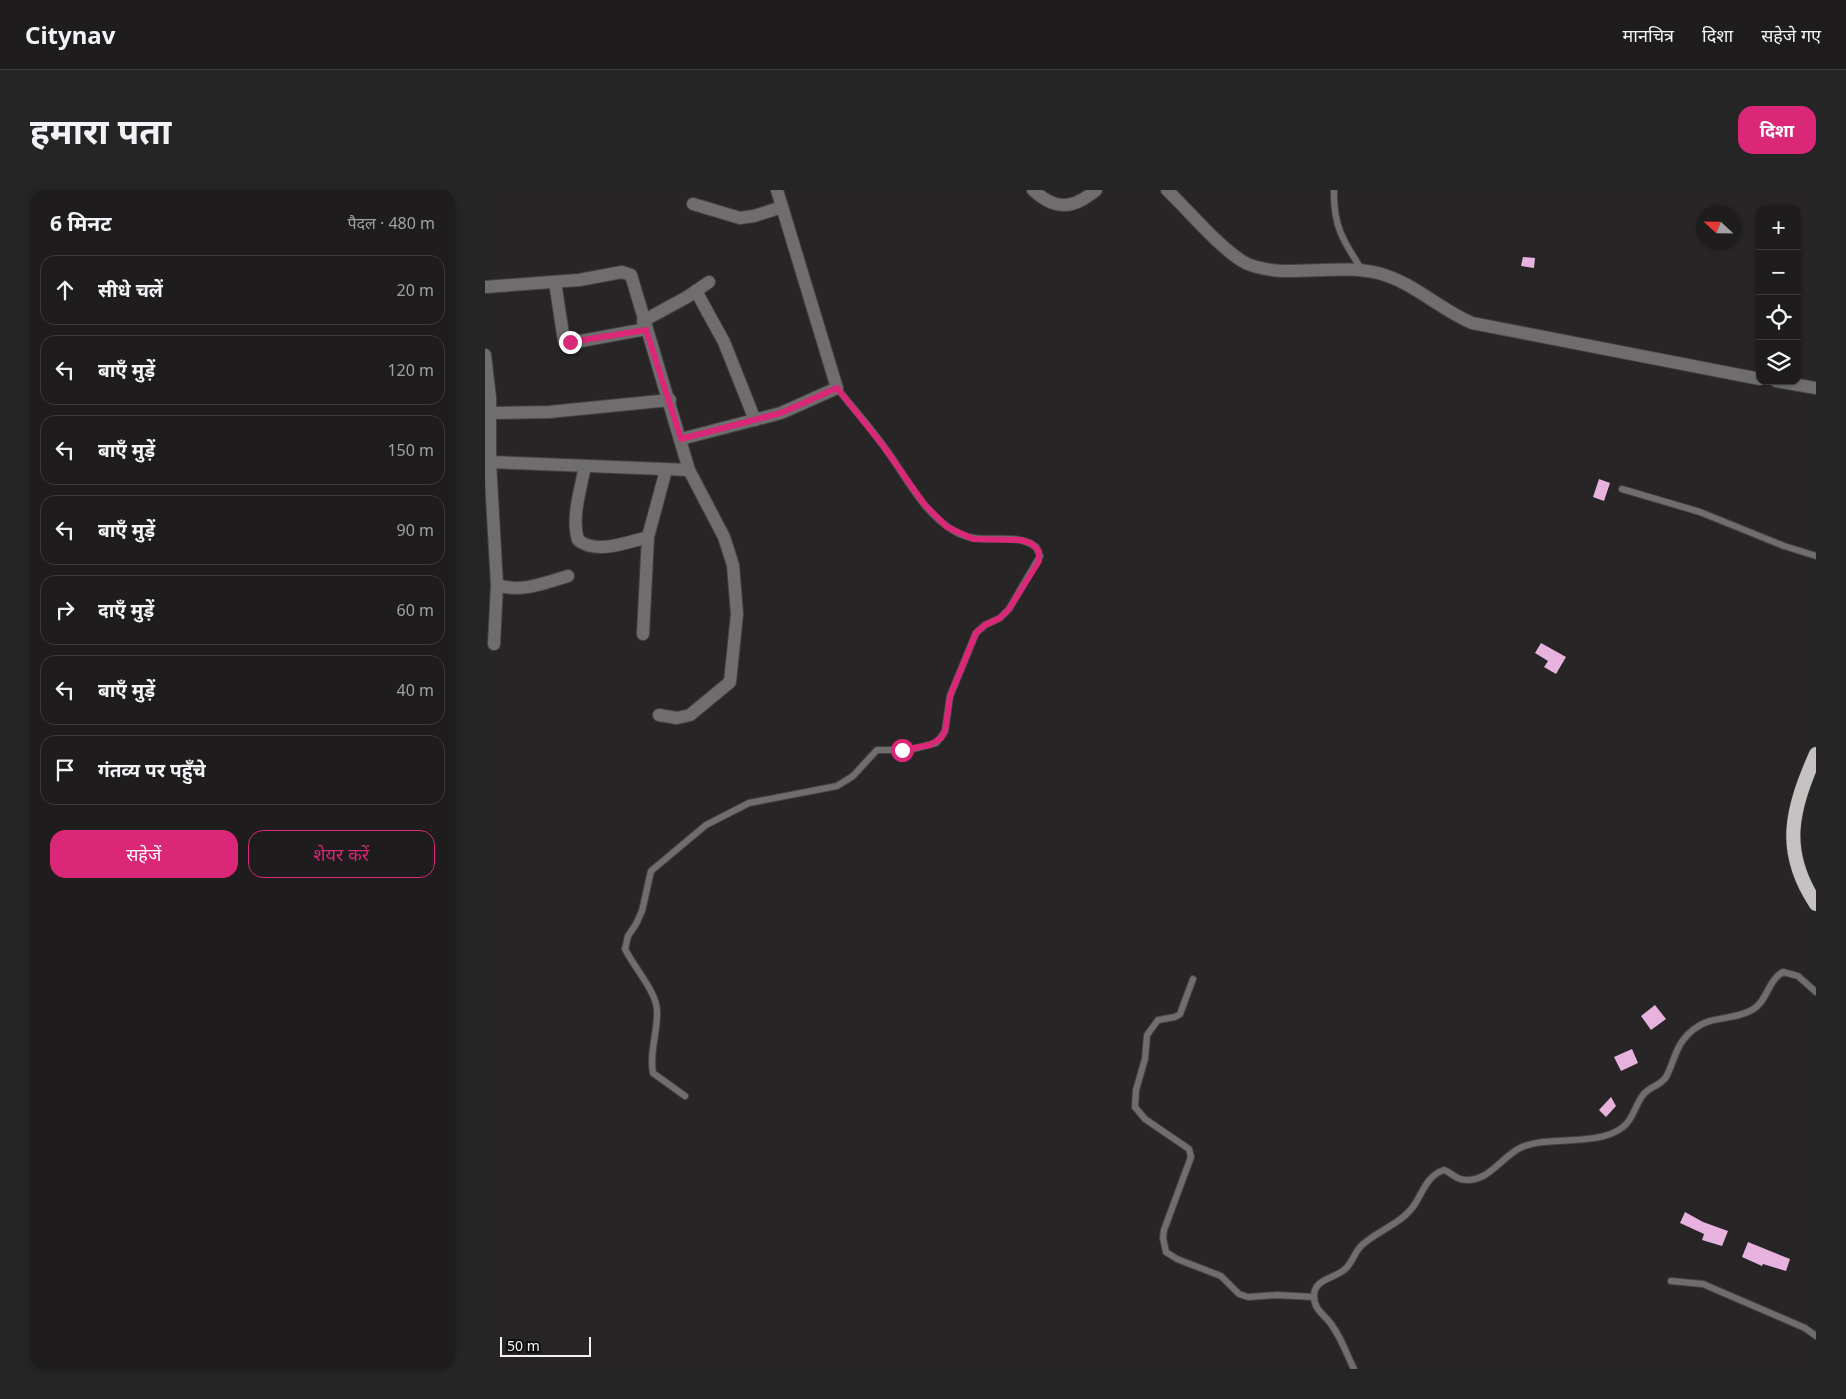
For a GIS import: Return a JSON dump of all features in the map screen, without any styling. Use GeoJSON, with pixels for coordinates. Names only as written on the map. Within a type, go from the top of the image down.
{"type":"FeatureCollection","features":[{"type":"Feature","properties":{"kind":"highway"},"geometry":{"type":"LineString","coordinates":[[1816,754],[1796,803],[1792,832],[1797,861],[1816,904]]}},
{"type":"Feature","properties":{"kind":"street"},"geometry":{"type":"LineString","coordinates":[[681,439],[781,413],[837,388],[777,190]]}},
{"type":"Feature","properties":{"kind":"street"},"geometry":{"type":"LineString","coordinates":[[1033,190],[1042,198],[1055,205],[1070,206],[1083,201],[1096,190]]}},
{"type":"Feature","properties":{"kind":"street"},"geometry":{"type":"LineString","coordinates":[[1167,190],[1231,252],[1251,265],[1282,270],[1362,271],[1401,281],[1458,317],[1472,323],[1756,378]]}},
{"type":"Feature","properties":{"kind":"street"},"geometry":{"type":"LineString","coordinates":[[693,204],[740,218],[754,216],[782,207]]}},
{"type":"Feature","properties":{"kind":"street"},"geometry":{"type":"LineString","coordinates":[[485,287],[555,282],[622,272],[628,273],[633,279],[689,470],[724,537],[733,565],[737,614],[732,673],[727,686],[690,715],[677,718],[659,715]]}},
{"type":"Feature","properties":{"kind":"street"},"geometry":{"type":"LineString","coordinates":[[555,282],[564,342],[570,342],[645,325],[709,282]]}},
{"type":"Feature","properties":{"kind":"street"},"geometry":{"type":"LineString","coordinates":[[696,291],[724,342],[755,420]]}},
{"type":"Feature","properties":{"kind":"street"},"geometry":{"type":"LineString","coordinates":[[485,355],[490,413],[487,439],[490,462],[490,545],[497,585],[489,620],[494,644]]}},
{"type":"Feature","properties":{"kind":"street"},"geometry":{"type":"LineString","coordinates":[[1798,385],[1816,388]]}},
{"type":"Feature","properties":{"kind":"street"},"geometry":{"type":"LineString","coordinates":[[490,413],[549,412],[670,400]]}},
{"type":"Feature","properties":{"kind":"street"},"geometry":{"type":"LineString","coordinates":[[490,462],[689,470]]}},
{"type":"Feature","properties":{"kind":"street"},"geometry":{"type":"LineString","coordinates":[[585,466],[578,506],[578,540],[588,545],[605,547],[648,538]]}},
{"type":"Feature","properties":{"kind":"street"},"geometry":{"type":"LineString","coordinates":[[643,634],[648,538],[666,470]]}},
{"type":"Feature","properties":{"kind":"street"},"geometry":{"type":"LineString","coordinates":[[497,585],[508,589],[531,588],[568,576]]}},
{"type":"Feature","properties":{"kind":"lane"},"geometry":{"type":"LineString","coordinates":[[1334,190],[1335,220],[1338,230],[1362,271]]}},
{"type":"Feature","properties":{"kind":"lane"},"geometry":{"type":"LineString","coordinates":[[685,1096],[653,1073],[650,1060],[658,1010],[649,987],[625,949],[628,936],[642,911],[651,871],[706,825],[741,805],[837,786],[853,776],[877,750],[909,750],[936,743],[945,731],[950,696],[976,633],[1004,614],[1040,556],[1036,548],[1020,540],[973,539],[947,527],[924,504],[884,447],[837,388]]}},
{"type":"Feature","properties":{"kind":"lane"},"geometry":{"type":"LineString","coordinates":[[1622,489],[1700,512],[1784,546],[1816,556]]}},
{"type":"Feature","properties":{"kind":"lane"},"geometry":{"type":"LineString","coordinates":[[1354,1369],[1337,1334],[1316,1307],[1314,1298],[1320,1283],[1337,1275],[1349,1266],[1363,1244],[1407,1214],[1425,1185],[1437,1173],[1444,1170],[1457,1178],[1472,1179],[1491,1172],[1517,1149],[1533,1143],[1596,1137],[1615,1132],[1629,1121],[1643,1094],[1657,1087],[1666,1077],[1681,1042],[1692,1030],[1712,1019],[1736,1016],[1754,1009],[1775,978],[1783,972],[1798,976],[1816,992]]}},
{"type":"Feature","properties":{"kind":"lane"},"geometry":{"type":"LineString","coordinates":[[1193,979],[1179,1014],[1175,1017],[1158,1020],[1147,1035],[1145,1059],[1134,1101],[1138,1113],[1189,1149],[1191,1153],[1191,1162],[1164,1230],[1164,1246],[1171,1256],[1221,1276],[1239,1294],[1248,1297],[1277,1295],[1314,1298]]}},
{"type":"Feature","properties":{"kind":"lane"},"geometry":{"type":"LineString","coordinates":[[1671,1281],[1703,1284],[1800,1325],[1816,1336]]}},
{"type":"Feature","properties":{"kind":"building"},"geometry":{"type":"Polygon","coordinates":[[[1523,257],[1535,258],[1534,268],[1521,266],[1523,257]]]}},
{"type":"Feature","properties":{"kind":"building"},"geometry":{"type":"Polygon","coordinates":[[[1599,479],[1610,483],[1604,501],[1593,497],[1599,479]]]}},
{"type":"Feature","properties":{"kind":"building"},"geometry":{"type":"Polygon","coordinates":[[[1541,643],[1566,657],[1556,674],[1544,667],[1548,661],[1535,653],[1541,643]]]}},
{"type":"Feature","properties":{"kind":"building"},"geometry":{"type":"Polygon","coordinates":[[[1655,1005],[1666,1019],[1651,1030],[1641,1016],[1655,1005]]]}},
{"type":"Feature","properties":{"kind":"building"},"geometry":{"type":"Polygon","coordinates":[[[1632,1049],[1638,1063],[1621,1071],[1614,1057],[1632,1049]]]}},
{"type":"Feature","properties":{"kind":"building"},"geometry":{"type":"Polygon","coordinates":[[[1611,1097],[1616,1106],[1606,1117],[1599,1110],[1611,1097]]]}},
{"type":"Feature","properties":{"kind":"building"},"geometry":{"type":"Polygon","coordinates":[[[1685,1212],[1703,1222],[1728,1231],[1722,1246],[1702,1240],[1704,1234],[1680,1223],[1685,1212]]]}},
{"type":"Feature","properties":{"kind":"building"},"geometry":{"type":"Polygon","coordinates":[[[1748,1242],[1790,1259],[1786,1271],[1763,1264],[1762,1266],[1742,1257],[1748,1242]]]}},
{"type":"Feature","properties":{"kind":"route"},"geometry":{"type":"LineString","coordinates":[[570,342],[646,330],[659,364],[681,439],[781,413],[837,388],[896,463],[924,504],[947,527],[962,536],[973,539],[1020,540],[1031,543],[1039,551],[1039,561],[1009,609],[1000,618],[985,625],[976,633],[950,696],[945,731],[941,738],[936,743],[930,745],[902,750]]}}]}
